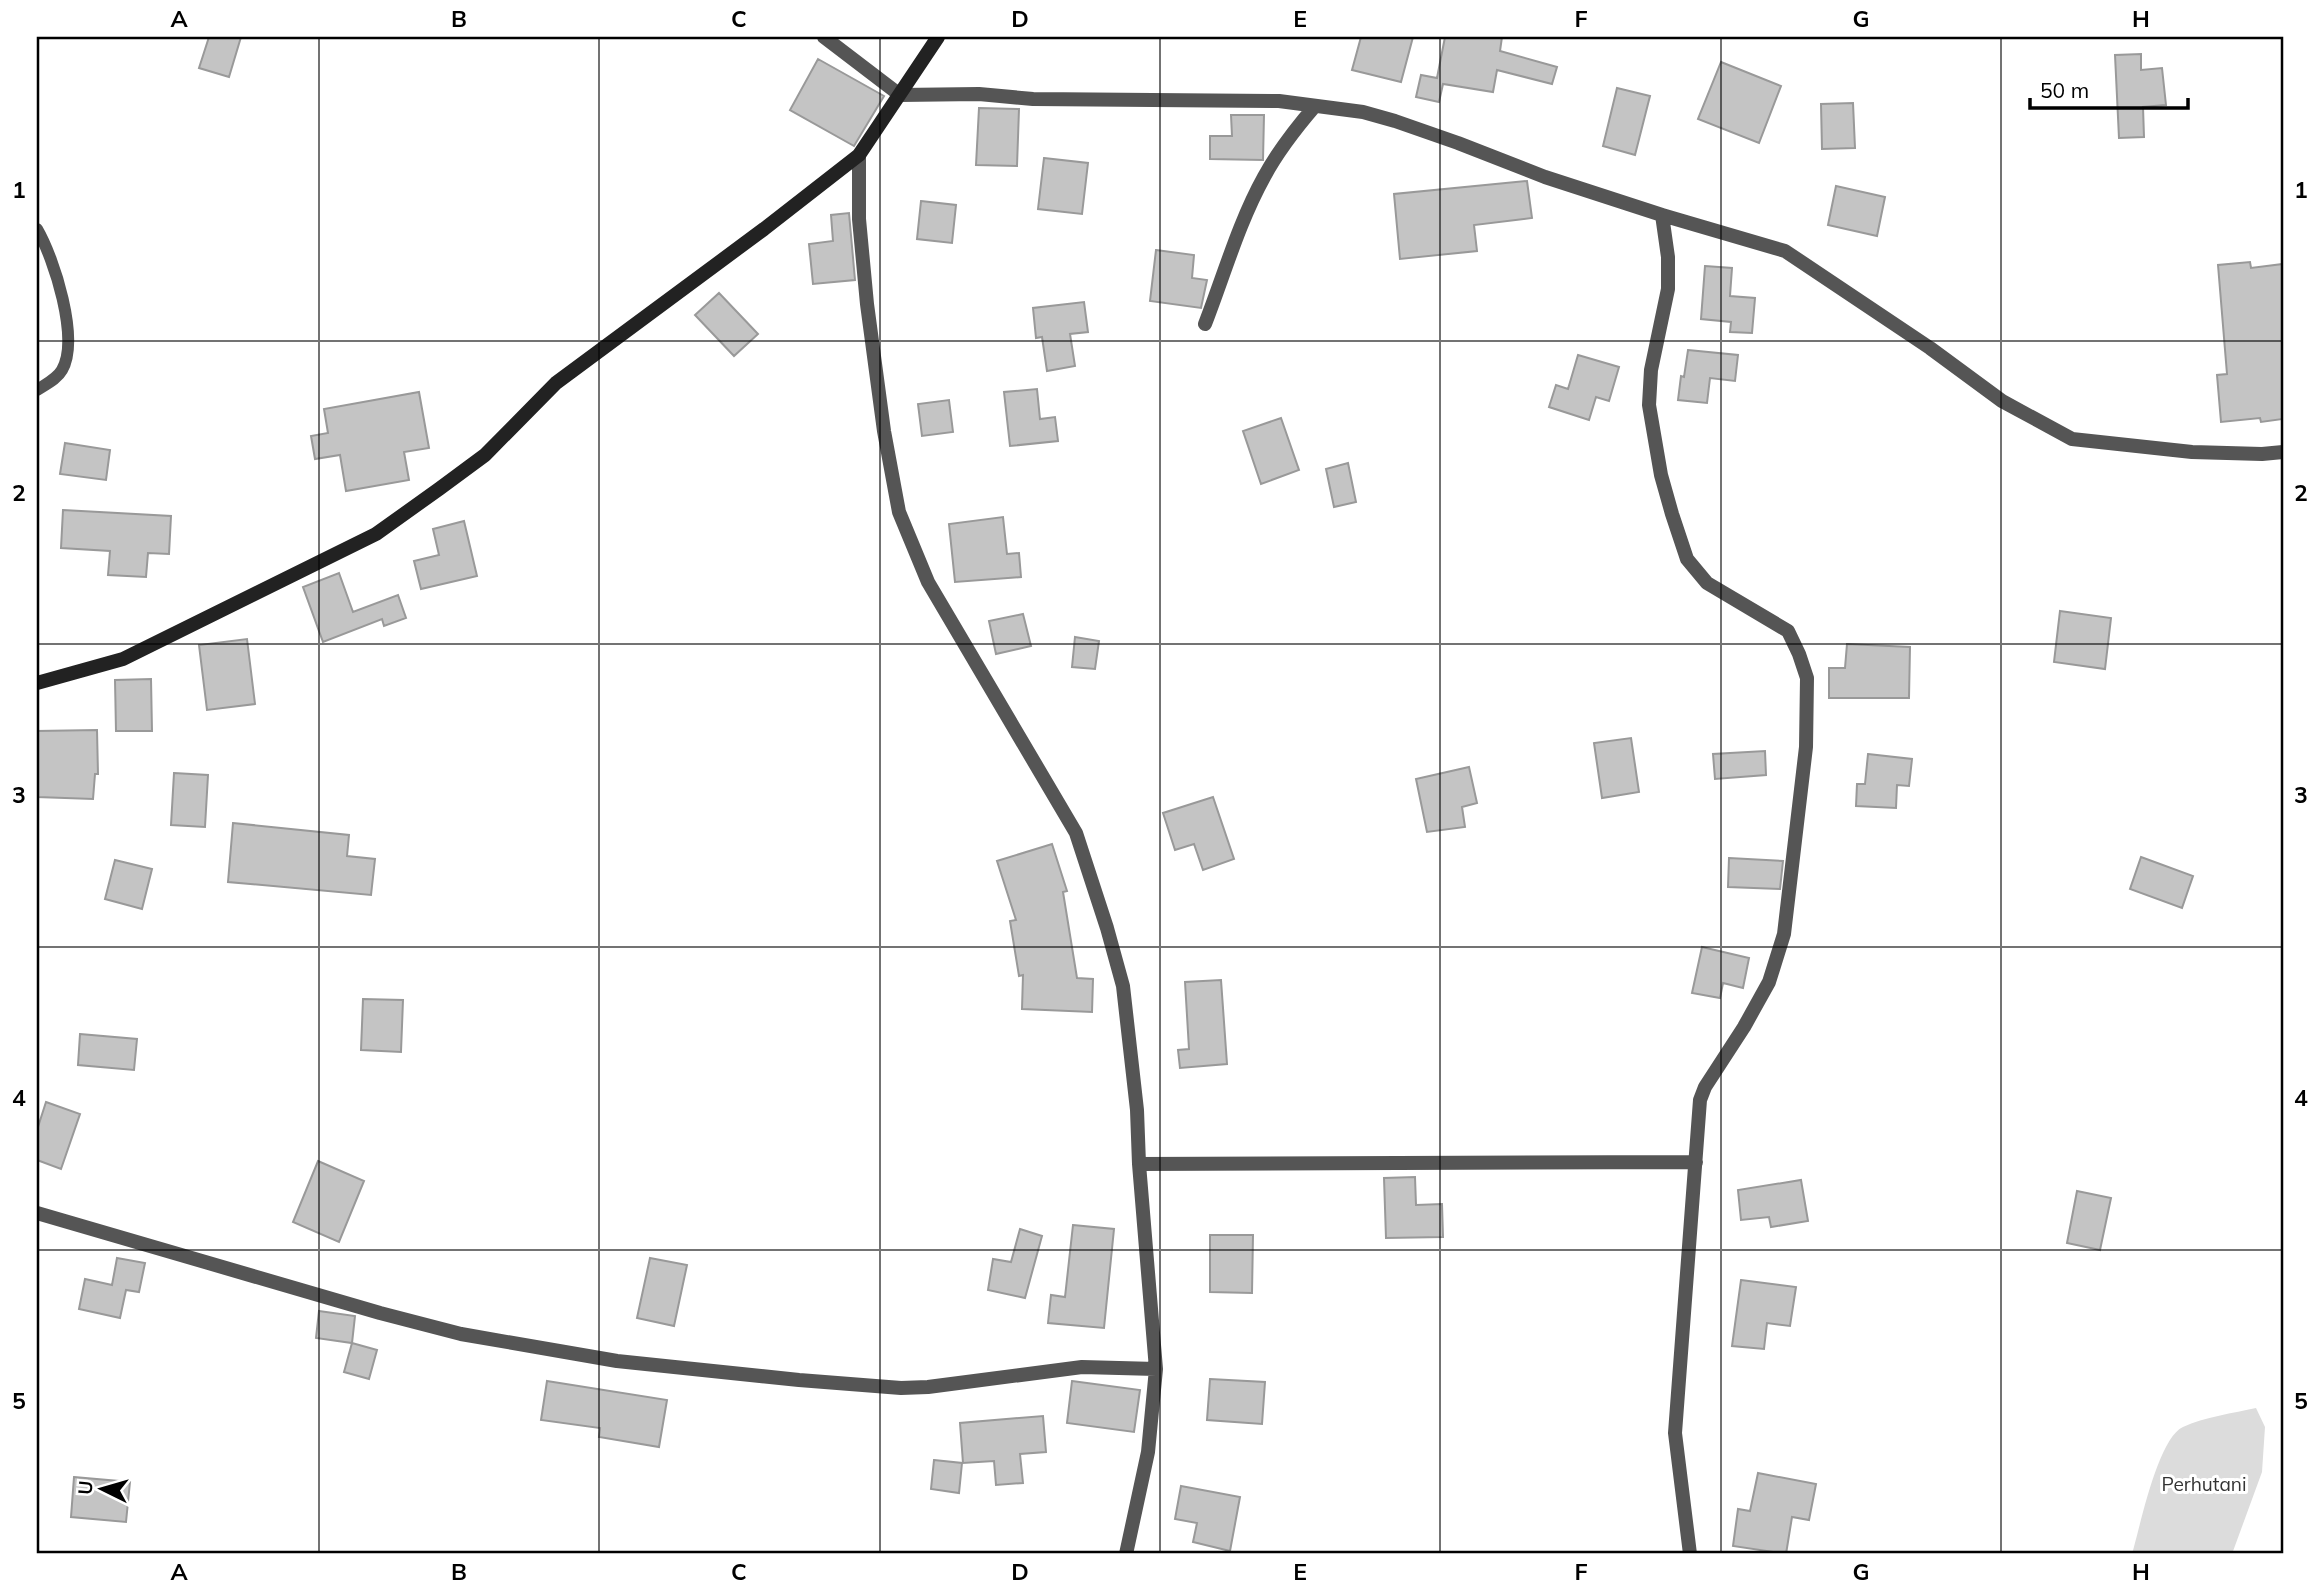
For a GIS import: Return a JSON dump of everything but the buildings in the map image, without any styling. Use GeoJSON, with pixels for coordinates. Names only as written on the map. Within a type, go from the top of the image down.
{"type":"FeatureCollection","features":[{"type":"Feature","properties":{"kind":"street"},"geometry":{"type":"LineString","coordinates":[[824,37],[900,95],[979,94],[1033,99],[1279,101],[1363,112],[1395,121],[1458,142],[1545,177],[1785,251],[1919,340],[2002,401],[2072,439],[2192,452],[2283,452]]}},
{"type":"Feature","properties":{"kind":"street"},"geometry":{"type":"LineString","coordinates":[[37,683],[123,659],[376,534],[485,455],[556,383],[859,155],[938,37]]}},
{"type":"Feature","properties":{"kind":"street"},"geometry":{"type":"LineString","coordinates":[[1205,324],[1246,215],[1264,177],[1287,139],[1315,106]]}},
{"type":"Feature","properties":{"kind":"street"},"geometry":{"type":"LineString","coordinates":[[859,155],[859,219],[867,304],[884,431],[899,512],[928,582],[1076,833],[1123,986],[1137,1110],[1156,1369],[1148,1452],[1126,1554]]}},
{"type":"Feature","properties":{"kind":"street"},"geometry":{"type":"LineString","coordinates":[[1662,215],[1668,257],[1668,289],[1651,370],[1649,405],[1661,475],[1672,514],[1687,559],[1707,583],[1787,631],[1807,678],[1806,747],[1784,934],[1769,982],[1705,1087],[1700,1100],[1675,1433],[1690,1554]]}},
{"type":"Feature","properties":{"kind":"street"},"geometry":{"type":"LineString","coordinates":[[1139,1164],[1696,1162]]}},
{"type":"Feature","properties":{"kind":"street"},"geometry":{"type":"LineString","coordinates":[[37,1213],[461,1334],[617,1361],[901,1388],[928,1387],[1082,1367],[1156,1369]]}},
{"type":"Feature","properties":{"kind":"lane"},"geometry":{"type":"LineString","coordinates":[[37,229],[47,246],[65,309],[68,349],[62,370],[54,380],[37,390]]}},
{"type":"Feature","properties":{"kind":"green space","name":"Perhutani"},"geometry":{"type":"Polygon","coordinates":[[[2256,1408],[2265,1427],[2262,1472],[2232,1554],[2132,1554],[2158,1465],[2174,1435],[2183,1427],[2200,1421],[2256,1408]]]}}]}
